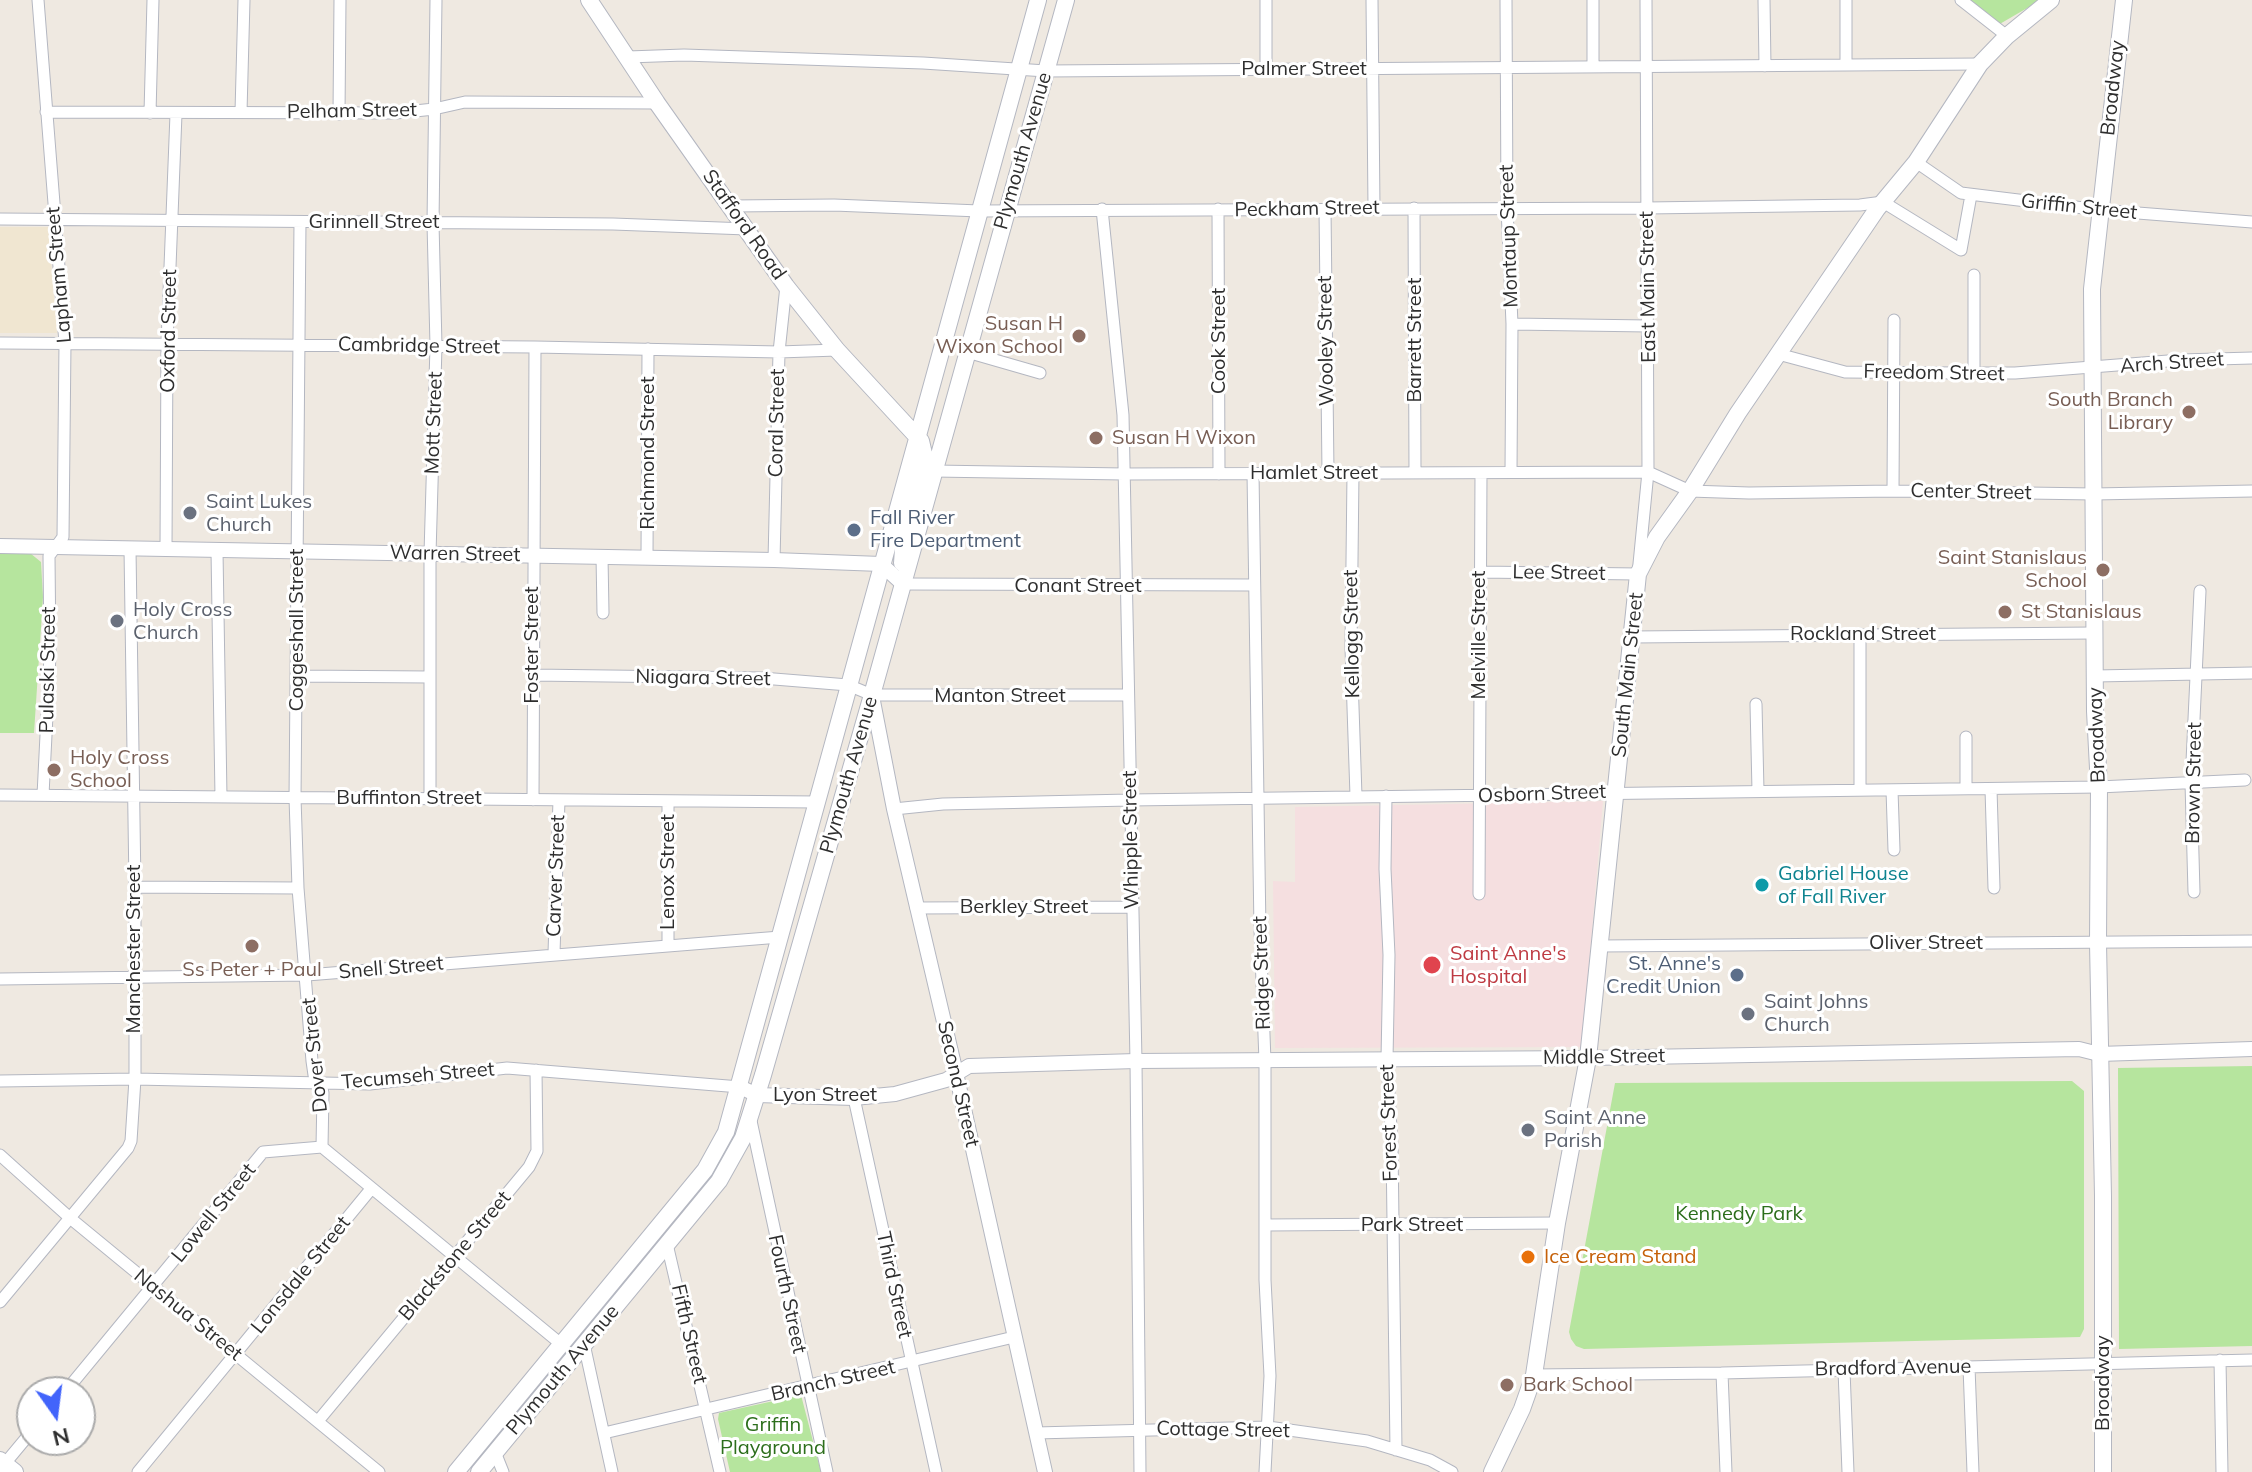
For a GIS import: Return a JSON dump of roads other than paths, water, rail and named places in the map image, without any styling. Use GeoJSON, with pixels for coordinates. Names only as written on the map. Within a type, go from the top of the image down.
{"type":"FeatureCollection","features":[{"type":"Feature","properties":{"kind":"main road","name":"Stafford Road"},"geometry":{"type":"LineString","coordinates":[[589,0],[657,103],[786,286],[837,350],[916,438]]}},
{"type":"Feature","properties":{"kind":"main road","name":"Plymouth Avenue"},"geometry":{"type":"LineString","coordinates":[[456,1472],[710,1162],[726,1132],[1038,0]]}},
{"type":"Feature","properties":{"kind":"main road","name":"Plymouth Avenue"},"geometry":{"type":"LineString","coordinates":[[479,1472],[725,1172],[739,1146],[757,1095],[872,695],[1066,0]]}},
{"type":"Feature","properties":{"kind":"main road","name":"South Main Street"},"geometry":{"type":"LineString","coordinates":[[1492,1472],[1522,1409],[1534,1375],[1557,1223],[1588,1058],[1638,574],[1657,537],[1778,354],[1883,202],[1916,162],[1980,64],[2007,36],[2051,0]]}},
{"type":"Feature","properties":{"kind":"main road","name":"Broadway"},"geometry":{"type":"LineString","coordinates":[[2103,1472],[2092,289],[2124,0]]}},
{"type":"Feature","properties":{"kind":"main road"},"geometry":{"type":"LineString","coordinates":[[903,584],[905,523],[924,454],[923,445],[916,438]]}},
{"type":"Feature","properties":{"kind":"street","name":"Lapham Street"},"geometry":{"type":"LineString","coordinates":[[38,0],[65,343],[63,537],[55,547]]}},
{"type":"Feature","properties":{"kind":"street"},"geometry":{"type":"LineString","coordinates":[[150,113],[153,0]]}},
{"type":"Feature","properties":{"kind":"street"},"geometry":{"type":"LineString","coordinates":[[241,112],[244,0]]}},
{"type":"Feature","properties":{"kind":"street"},"geometry":{"type":"LineString","coordinates":[[339,114],[340,0]]}},
{"type":"Feature","properties":{"kind":"street","name":"Mott Street"},"geometry":{"type":"LineString","coordinates":[[430,799],[430,554],[436,346],[433,223],[436,0]]}},
{"type":"Feature","properties":{"kind":"street"},"geometry":{"type":"LineString","coordinates":[[1266,0],[1266,69]]}},
{"type":"Feature","properties":{"kind":"street"},"geometry":{"type":"LineString","coordinates":[[1372,0],[1374,208]]}},
{"type":"Feature","properties":{"kind":"street","name":"Montaup Street"},"geometry":{"type":"LineString","coordinates":[[1506,0],[1507,208],[1512,324],[1511,472]]}},
{"type":"Feature","properties":{"kind":"street"},"geometry":{"type":"LineString","coordinates":[[1593,0],[1593,67]]}},
{"type":"Feature","properties":{"kind":"street","name":"East Main Street"},"geometry":{"type":"LineString","coordinates":[[1638,574],[1648,472],[1646,0]]}},
{"type":"Feature","properties":{"kind":"street"},"geometry":{"type":"LineString","coordinates":[[1764,0],[1765,66]]}},
{"type":"Feature","properties":{"kind":"street"},"geometry":{"type":"LineString","coordinates":[[1846,0],[1846,65]]}},
{"type":"Feature","properties":{"kind":"street"},"geometry":{"type":"LineString","coordinates":[[1961,0],[2007,36]]}},
{"type":"Feature","properties":{"kind":"street","name":"Palmer Street"},"geometry":{"type":"LineString","coordinates":[[628,57],[684,55],[1046,71],[1980,64]]}},
{"type":"Feature","properties":{"kind":"street","name":"Pelham Street"},"geometry":{"type":"LineString","coordinates":[[46,112],[339,114],[396,113],[465,102],[657,103]]}},
{"type":"Feature","properties":{"kind":"street","name":"Oxford Street"},"geometry":{"type":"LineString","coordinates":[[166,548],[167,343],[176,114]]}},
{"type":"Feature","properties":{"kind":"street","name":"Griffin Street"},"geometry":{"type":"LineString","coordinates":[[1916,162],[1961,193],[1971,195],[2100,210],[2252,222]]}},
{"type":"Feature","properties":{"kind":"street"},"geometry":{"type":"LineString","coordinates":[[1883,202],[1961,250],[1971,195]]}},
{"type":"Feature","properties":{"kind":"street","name":"Peckham Street"},"geometry":{"type":"LineString","coordinates":[[732,206],[834,205],[979,211],[1647,208],[1860,205],[1883,202]]}},
{"type":"Feature","properties":{"kind":"street","name":"Barrett Street"},"geometry":{"type":"LineString","coordinates":[[1414,208],[1415,473]]}},
{"type":"Feature","properties":{"kind":"street","name":"Whipple Street"},"geometry":{"type":"LineString","coordinates":[[1102,209],[1123,415],[1136,1061],[1140,1472]]}},
{"type":"Feature","properties":{"kind":"street","name":"Cook Street"},"geometry":{"type":"LineString","coordinates":[[1218,209],[1219,474]]}},
{"type":"Feature","properties":{"kind":"street","name":"Wooley Street"},"geometry":{"type":"LineString","coordinates":[[1325,209],[1328,473]]}},
{"type":"Feature","properties":{"kind":"street","name":"Grinnell Street"},"geometry":{"type":"LineString","coordinates":[[0,219],[747,229]]}},
{"type":"Feature","properties":{"kind":"street","name":"Coggeshall Street"},"geometry":{"type":"LineString","coordinates":[[295,798],[300,222]]}},
{"type":"Feature","properties":{"kind":"street"},"geometry":{"type":"LineString","coordinates":[[1974,275],[1974,373]]}},
{"type":"Feature","properties":{"kind":"street","name":"Coral Street"},"geometry":{"type":"LineString","coordinates":[[774,560],[779,352],[786,286]]}},
{"type":"Feature","properties":{"kind":"street"},"geometry":{"type":"LineString","coordinates":[[1893,491],[1894,320]]}},
{"type":"Feature","properties":{"kind":"street"},"geometry":{"type":"LineString","coordinates":[[1512,324],[1648,326]]}},
{"type":"Feature","properties":{"kind":"street","name":"Cambridge Street"},"geometry":{"type":"LineString","coordinates":[[0,343],[779,352],[837,350]]}},
{"type":"Feature","properties":{"kind":"street","name":"Foster Street"},"geometry":{"type":"LineString","coordinates":[[533,800],[535,347]]}},
{"type":"Feature","properties":{"kind":"street","name":"Richmond Street"},"geometry":{"type":"LineString","coordinates":[[647,557],[648,349]]}},
{"type":"Feature","properties":{"kind":"street"},"geometry":{"type":"LineString","coordinates":[[967,352],[1040,373]]}},
{"type":"Feature","properties":{"kind":"street","name":"Freedom Street"},"geometry":{"type":"LineString","coordinates":[[1778,354],[1845,372],[1974,373],[2092,369]]}},
{"type":"Feature","properties":{"kind":"street","name":"Arch Street"},"geometry":{"type":"LineString","coordinates":[[2092,369],[2181,360],[2252,358]]}},
{"type":"Feature","properties":{"kind":"street","name":"Hamlet Street"},"geometry":{"type":"LineString","coordinates":[[934,471],[1124,474],[1648,472],[1690,491]]}},
{"type":"Feature","properties":{"kind":"street","name":"Ridge Street"},"geometry":{"type":"LineString","coordinates":[[1253,473],[1265,1061],[1265,1280],[1270,1376],[1265,1472]]}},
{"type":"Feature","properties":{"kind":"street","name":"Kellogg Street"},"geometry":{"type":"LineString","coordinates":[[1353,473],[1351,648],[1356,796]]}},
{"type":"Feature","properties":{"kind":"street","name":"Melville Street"},"geometry":{"type":"LineString","coordinates":[[1479,894],[1481,473]]}},
{"type":"Feature","properties":{"kind":"street","name":"Center Street"},"geometry":{"type":"LineString","coordinates":[[1690,491],[2094,494],[2252,491]]}},
{"type":"Feature","properties":{"kind":"street","name":"Warren Street"},"geometry":{"type":"LineString","coordinates":[[0,546],[881,564]]}},
{"type":"Feature","properties":{"kind":"street","name":"Pulaski Street"},"geometry":{"type":"LineString","coordinates":[[43,795],[50,655],[49,556],[55,547]]}},
{"type":"Feature","properties":{"kind":"street","name":"Manchester Street"},"geometry":{"type":"LineString","coordinates":[[0,1302],[131,1141],[135,1079],[135,887],[130,549]]}},
{"type":"Feature","properties":{"kind":"street"},"geometry":{"type":"LineString","coordinates":[[217,551],[221,797]]}},
{"type":"Feature","properties":{"kind":"street"},"geometry":{"type":"LineString","coordinates":[[602,556],[603,613]]}},
{"type":"Feature","properties":{"kind":"street"},"geometry":{"type":"LineString","coordinates":[[881,564],[903,584]]}},
{"type":"Feature","properties":{"kind":"street","name":"Lee Street"},"geometry":{"type":"LineString","coordinates":[[1479,572],[1638,574]]}},
{"type":"Feature","properties":{"kind":"street","name":"Conant Street"},"geometry":{"type":"LineString","coordinates":[[903,584],[1254,585]]}},
{"type":"Feature","properties":{"kind":"street","name":"Brown Street"},"geometry":{"type":"LineString","coordinates":[[2194,892],[2191,783],[2200,591]]}},
{"type":"Feature","properties":{"kind":"street","name":"Rockland Street"},"geometry":{"type":"LineString","coordinates":[[1632,637],[2094,633]]}},
{"type":"Feature","properties":{"kind":"street"},"geometry":{"type":"LineString","coordinates":[[1860,634],[1860,790]]}},
{"type":"Feature","properties":{"kind":"street"},"geometry":{"type":"LineString","coordinates":[[2095,676],[2252,673]]}},
{"type":"Feature","properties":{"kind":"street","name":"Niagara Street"},"geometry":{"type":"LineString","coordinates":[[532,675],[762,678],[848,685],[872,695]]}},
{"type":"Feature","properties":{"kind":"street"},"geometry":{"type":"LineString","coordinates":[[298,676],[429,677]]}},
{"type":"Feature","properties":{"kind":"street","name":"Manton Street"},"geometry":{"type":"LineString","coordinates":[[872,695],[1128,695]]}},
{"type":"Feature","properties":{"kind":"street","name":"Second Street"},"geometry":{"type":"LineString","coordinates":[[872,695],[916,908],[1045,1472]]}},
{"type":"Feature","properties":{"kind":"street"},"geometry":{"type":"LineString","coordinates":[[1756,704],[1758,791]]}},
{"type":"Feature","properties":{"kind":"street"},"geometry":{"type":"LineString","coordinates":[[1966,737],[1966,789]]}},
{"type":"Feature","properties":{"kind":"street","name":"Osborn Street"},"geometry":{"type":"LineString","coordinates":[[894,809],[943,804],[1991,789],[2245,780]]}},
{"type":"Feature","properties":{"kind":"street"},"geometry":{"type":"LineString","coordinates":[[1991,789],[1994,888]]}},
{"type":"Feature","properties":{"kind":"street"},"geometry":{"type":"LineString","coordinates":[[1892,790],[1894,850]]}},
{"type":"Feature","properties":{"kind":"street","name":"Buffinton Street"},"geometry":{"type":"LineString","coordinates":[[0,795],[817,802]]}},
{"type":"Feature","properties":{"kind":"street","name":"Forest Street"},"geometry":{"type":"LineString","coordinates":[[1386,796],[1387,1059],[1392,1146],[1396,1450]]}},
{"type":"Feature","properties":{"kind":"street","name":"Dover Street"},"geometry":{"type":"LineString","coordinates":[[295,798],[298,888],[312,1061],[314,1075],[323,1093],[322,1147]]}},
{"type":"Feature","properties":{"kind":"street","name":"Carver Street"},"geometry":{"type":"LineString","coordinates":[[554,953],[559,800]]}},
{"type":"Feature","properties":{"kind":"street","name":"Lenox Street"},"geometry":{"type":"LineString","coordinates":[[668,801],[668,944]]}},
{"type":"Feature","properties":{"kind":"street"},"geometry":{"type":"LineString","coordinates":[[135,887],[298,888]]}},
{"type":"Feature","properties":{"kind":"street","name":"Berkley Street"},"geometry":{"type":"LineString","coordinates":[[916,908],[1132,907]]}},
{"type":"Feature","properties":{"kind":"street","name":"Snell Street"},"geometry":{"type":"LineString","coordinates":[[0,979],[307,975],[780,937]]}},
{"type":"Feature","properties":{"kind":"street","name":"Oliver Street"},"geometry":{"type":"LineString","coordinates":[[1600,946],[2252,941]]}},
{"type":"Feature","properties":{"kind":"street","name":"Middle Street"},"geometry":{"type":"LineString","coordinates":[[956,1073],[969,1066],[1136,1061],[1588,1058],[2079,1049],[2099,1054],[2252,1049]]}},
{"type":"Feature","properties":{"kind":"street","name":"Tecumseh Street"},"geometry":{"type":"LineString","coordinates":[[0,1081],[135,1079],[370,1084],[495,1069],[740,1087]]}},
{"type":"Feature","properties":{"kind":"street","name":"Blackstone Street"},"geometry":{"type":"LineString","coordinates":[[318,1421],[529,1167],[537,1151],[536,1070]]}},
{"type":"Feature","properties":{"kind":"street","name":"Lyon Street"},"geometry":{"type":"LineString","coordinates":[[740,1087],[757,1095],[854,1098],[895,1094],[946,1080],[956,1073]]}},
{"type":"Feature","properties":{"kind":"street","name":"Third Street"},"geometry":{"type":"LineString","coordinates":[[854,1098],[936,1472]]}},
{"type":"Feature","properties":{"kind":"street","name":"Fourth Street"},"geometry":{"type":"LineString","coordinates":[[750,1116],[827,1472]]}},
{"type":"Feature","properties":{"kind":"street"},"geometry":{"type":"LineString","coordinates":[[322,1147],[561,1344]]}},
{"type":"Feature","properties":{"kind":"street","name":"Lowell Street"},"geometry":{"type":"LineString","coordinates":[[78,1376],[263,1152],[322,1147]]}},
{"type":"Feature","properties":{"kind":"street","name":"Nashua Street"},"geometry":{"type":"LineString","coordinates":[[0,1155],[70,1218],[379,1472]]}},
{"type":"Feature","properties":{"kind":"street","name":"Lonsdale Street"},"geometry":{"type":"LineString","coordinates":[[138,1472],[371,1189]]}},
{"type":"Feature","properties":{"kind":"street","name":"Park Street"},"geometry":{"type":"LineString","coordinates":[[1266,1225],[1557,1223]]}},
{"type":"Feature","properties":{"kind":"street","name":"Fifth Street"},"geometry":{"type":"LineString","coordinates":[[667,1244],[720,1472]]}},
{"type":"Feature","properties":{"kind":"street","name":"Branch Street"},"geometry":{"type":"LineString","coordinates":[[604,1433],[807,1388],[1014,1337]]}},
{"type":"Feature","properties":{"kind":"street"},"geometry":{"type":"LineString","coordinates":[[584,1344],[612,1472]]}},
{"type":"Feature","properties":{"kind":"street"},"geometry":{"type":"LineString","coordinates":[[2220,1360],[2222,1472]]}},
{"type":"Feature","properties":{"kind":"street","name":"Bradford Avenue"},"geometry":{"type":"LineString","coordinates":[[1534,1375],[2252,1360]]}},
{"type":"Feature","properties":{"kind":"street"},"geometry":{"type":"LineString","coordinates":[[1969,1367],[1973,1472]]}},
{"type":"Feature","properties":{"kind":"street"},"geometry":{"type":"LineString","coordinates":[[1844,1370],[1848,1472]]}},
{"type":"Feature","properties":{"kind":"street"},"geometry":{"type":"LineString","coordinates":[[1722,1373],[1726,1472]]}},
{"type":"Feature","properties":{"kind":"street","name":"Cottage Street"},"geometry":{"type":"LineString","coordinates":[[1036,1433],[1268,1427],[1367,1441],[1430,1460],[1452,1472]]}},
{"type":"Feature","properties":{"kind":"street"},"geometry":{"type":"LineString","coordinates":[[495,1452],[503,1472]]}},
{"type":"Feature","properties":{"kind":"place","name":"Susan H Wixon School"},"geometry":{"type":"Point","coordinates":[1079,336]}},
{"type":"Feature","properties":{"kind":"place","name":"South Branch Library"},"geometry":{"type":"Point","coordinates":[2189,412]}},
{"type":"Feature","properties":{"kind":"place","name":"Susan H Wixon"},"geometry":{"type":"Point","coordinates":[1096,438]}},
{"type":"Feature","properties":{"kind":"place","name":"Saint Lukes Church"},"geometry":{"type":"Point","coordinates":[190,513]}},
{"type":"Feature","properties":{"kind":"place","name":"Fall River Fire Department"},"geometry":{"type":"Point","coordinates":[854,530]}},
{"type":"Feature","properties":{"kind":"place","name":"Saint Stanislaus School"},"geometry":{"type":"Point","coordinates":[2103,570]}},
{"type":"Feature","properties":{"kind":"place","name":"St Stanislaus"},"geometry":{"type":"Point","coordinates":[2005,612]}},
{"type":"Feature","properties":{"kind":"place","name":"Holy Cross Church"},"geometry":{"type":"Point","coordinates":[117,621]}},
{"type":"Feature","properties":{"kind":"place","name":"Holy Cross School"},"geometry":{"type":"Point","coordinates":[54,770]}},
{"type":"Feature","properties":{"kind":"place","name":"Gabriel House of Fall River"},"geometry":{"type":"Point","coordinates":[1762,885]}},
{"type":"Feature","properties":{"kind":"place","name":"Ss Peter + Paul"},"geometry":{"type":"Point","coordinates":[252,946]}},
{"type":"Feature","properties":{"kind":"place","name":"Saint Anne's Hospital"},"geometry":{"type":"Point","coordinates":[1432,965]}},
{"type":"Feature","properties":{"kind":"place","name":"St. Anne's Credit Union"},"geometry":{"type":"Point","coordinates":[1737,975]}},
{"type":"Feature","properties":{"kind":"place","name":"Saint Johns Church"},"geometry":{"type":"Point","coordinates":[1748,1014]}},
{"type":"Feature","properties":{"kind":"place","name":"Saint Anne Parish"},"geometry":{"type":"Point","coordinates":[1528,1130]}},
{"type":"Feature","properties":{"kind":"place","name":"Ice Cream Stand"},"geometry":{"type":"Point","coordinates":[1528,1257]}},
{"type":"Feature","properties":{"kind":"place","name":"Bark School"},"geometry":{"type":"Point","coordinates":[1507,1385]}},
{"type":"Feature","properties":{"kind":"park label","name":"Kennedy Park"},"geometry":{"type":"Point","coordinates":[1739,1214]}},
{"type":"Feature","properties":{"kind":"park label","name":"Griffin Playground"},"geometry":{"type":"Point","coordinates":[773,1436]}}]}
